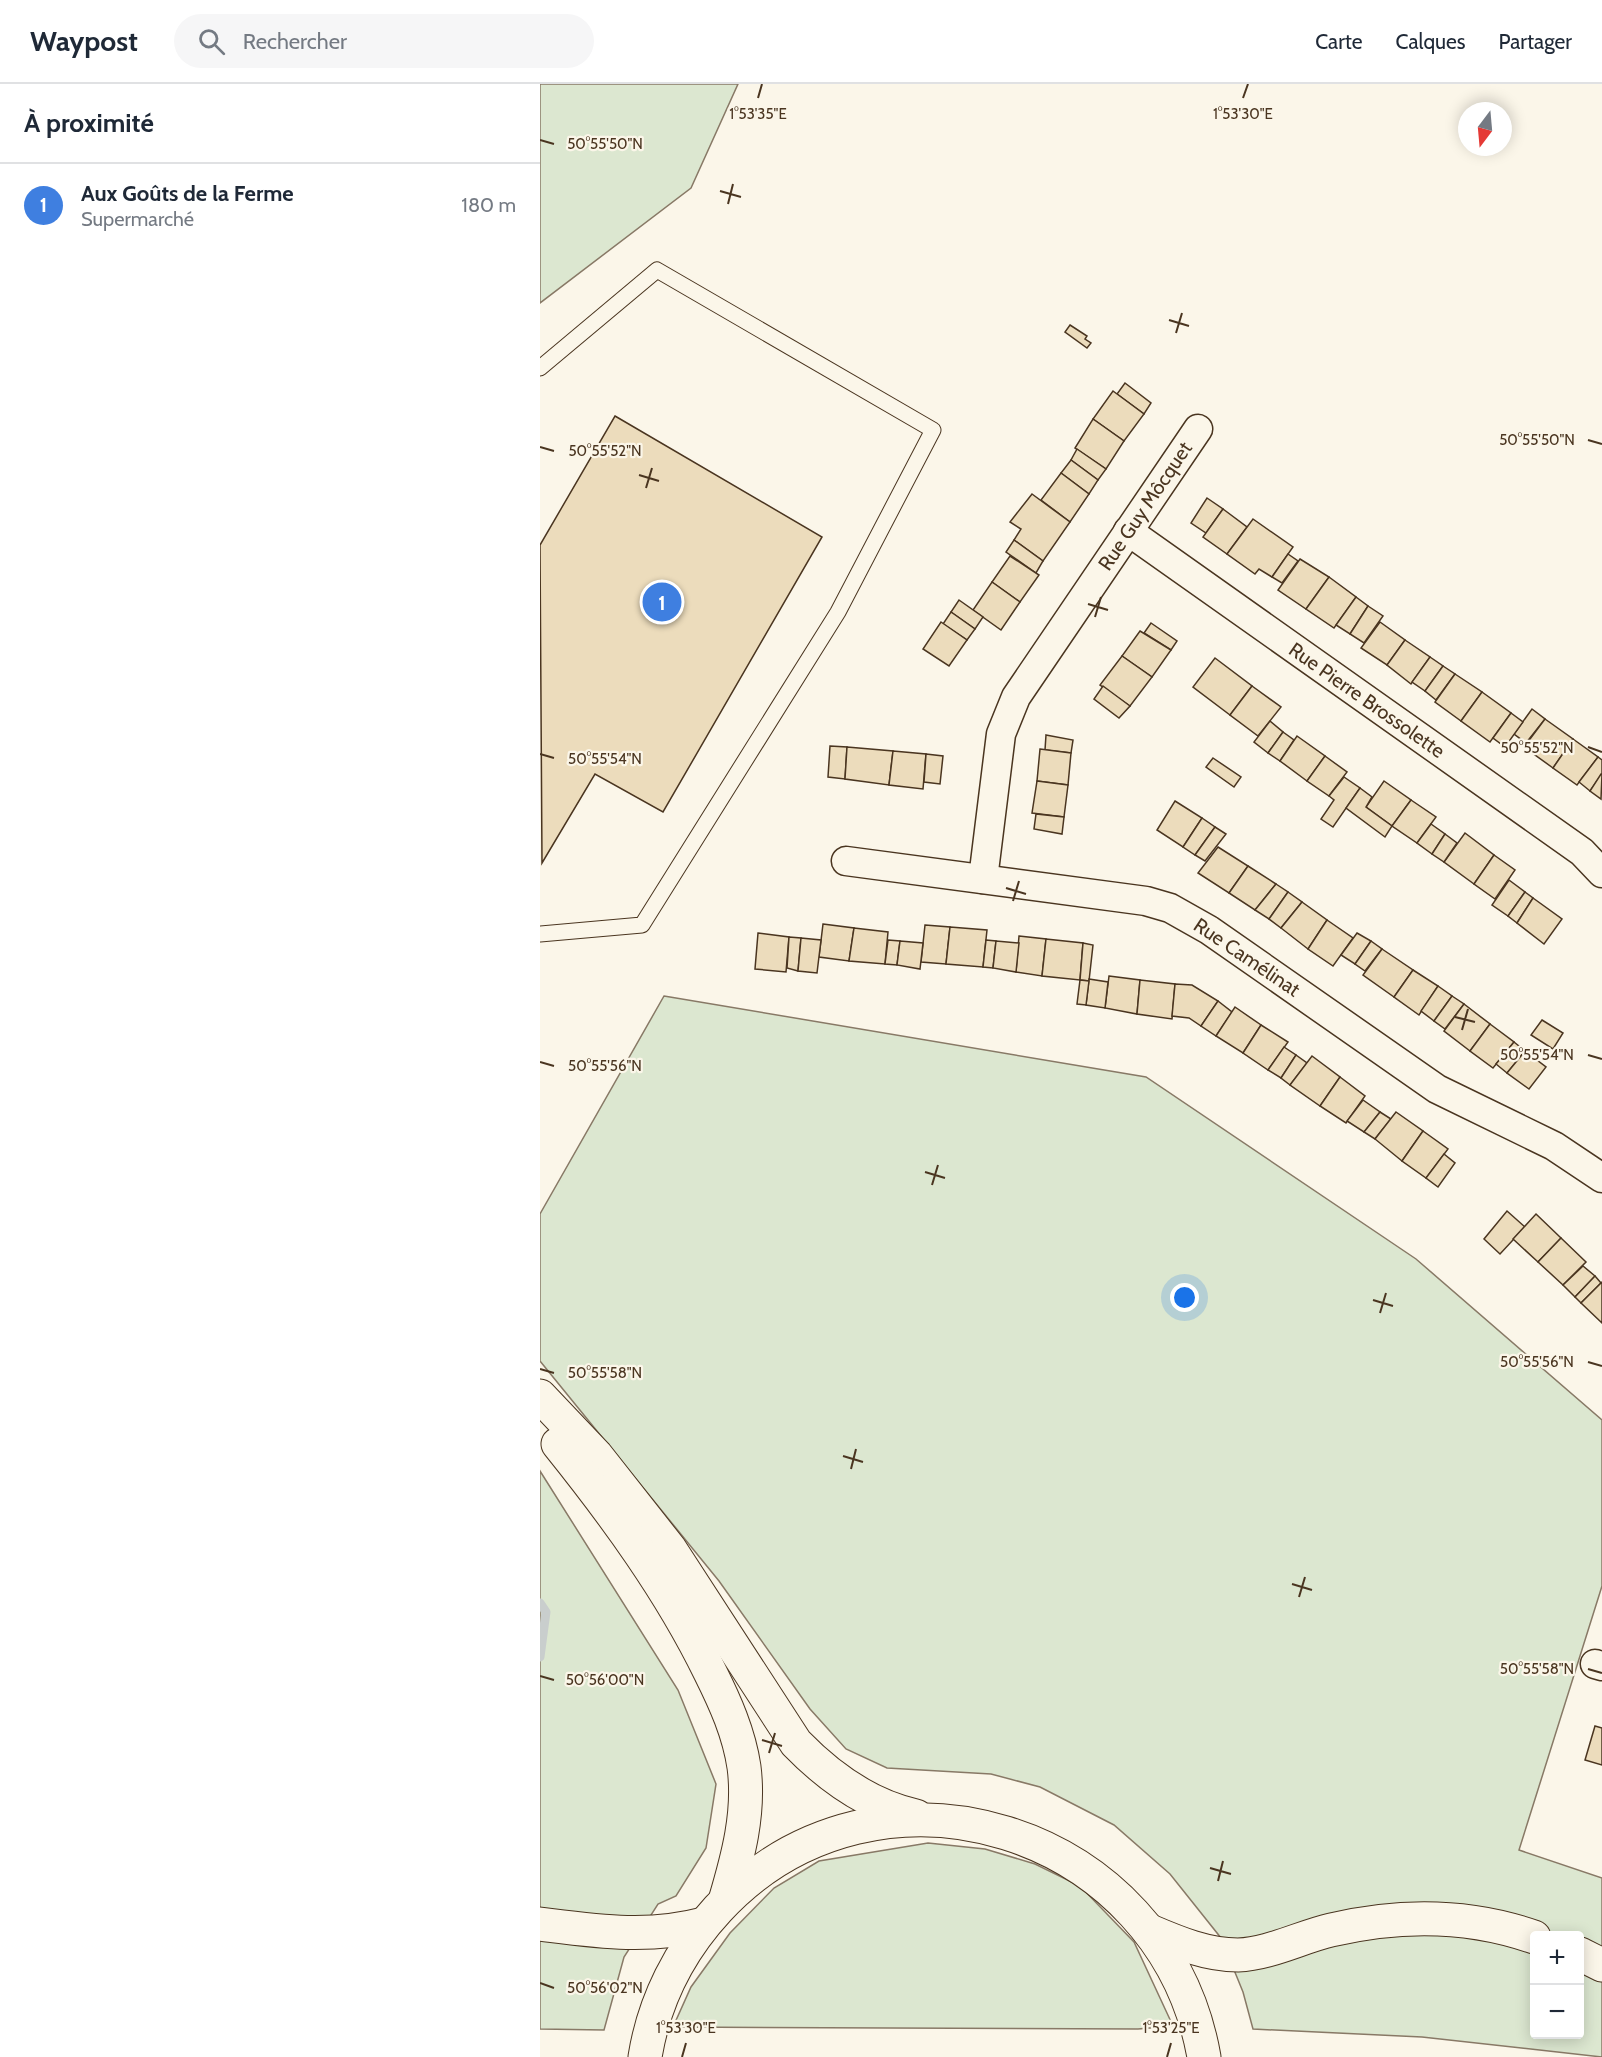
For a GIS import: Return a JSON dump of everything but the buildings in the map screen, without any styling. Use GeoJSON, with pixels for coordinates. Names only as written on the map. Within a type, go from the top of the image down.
{"type":"FeatureCollection","features":[{"type":"Feature","properties":{"kind":"main road"},"geometry":{"type":"LineString","coordinates":[[540,1396],[596,1455],[670,1549],[796,1743],[823,1769],[854,1790],[892,1809],[933,1820]]}},
{"type":"Feature","properties":{"kind":"main road"},"geometry":{"type":"LineString","coordinates":[[540,1422],[582,1474],[660,1584],[703,1658],[731,1718],[744,1766],[745,1806],[740,1845],[715,1913],[679,1931],[642,1934],[540,1924]]}},
{"type":"Feature","properties":{"kind":"main road"},"geometry":{"type":"LineString","coordinates":[[645,2057],[663,1993],[681,1957],[715,1913],[774,1863],[830,1835],[891,1821],[933,1820],[978,1825],[1044,1846],[1102,1882],[1150,1931],[1184,1990],[1204,2057]]}},
{"type":"Feature","properties":{"kind":"main road"},"geometry":{"type":"LineString","coordinates":[[1150,1931],[1206,1952],[1239,1955],[1254,1953],[1330,1930],[1406,1918],[1454,1919],[1500,1927],[1530,1936]]}},
{"type":"Feature","properties":{"kind":"main road"},"geometry":{"type":"LineString","coordinates":[[1584,1956],[1602,1965]]}},
{"type":"Feature","properties":{"kind":"street","name":"Rue Guy Môcquet"},"geometry":{"type":"LineString","coordinates":[[983,879],[998,754],[1006,718],[1031,673],[1198,429]]}},
{"type":"Feature","properties":{"kind":"street","name":"Rue Pierre Brossolette"},"geometry":{"type":"LineString","coordinates":[[1128,531],[1582,852],[1602,873]]}},
{"type":"Feature","properties":{"kind":"street","name":"Rue Camélinat"},"geometry":{"type":"LineString","coordinates":[[846,861],[1146,901],[1191,918],[1437,1089],[1554,1146],[1602,1178]]}},
{"type":"Feature","properties":{"kind":"lane"},"geometry":{"type":"LineString","coordinates":[[540,368],[657,270],[933,430],[838,612],[642,925],[540,934]]}},
{"type":"Feature","properties":{"kind":"green space"},"geometry":{"type":"Polygon","coordinates":[[[540,84],[738,84],[691,188],[540,303],[540,84]]]}},
{"type":"Feature","properties":{"kind":"green space"},"geometry":{"type":"Polygon","coordinates":[[[664,996],[1146,1077],[1416,1259],[1602,1420],[1602,1586],[1519,1850],[1602,1878],[1602,2057],[1422,2037],[1253,2029],[1243,1992],[1221,1938],[1170,1874],[1114,1825],[1040,1787],[991,1774],[887,1768],[846,1749],[810,1709],[719,1581],[540,1361],[540,1214],[664,996]]]}},
{"type":"Feature","properties":{"kind":"green space"},"geometry":{"type":"Polygon","coordinates":[[[540,1471],[678,1690],[716,1784],[706,1848],[676,1896],[658,1904],[624,1957],[604,2030],[540,2029],[540,1471]]]}},
{"type":"Feature","properties":{"kind":"green space"},"geometry":{"type":"Polygon","coordinates":[[[928,1843],[985,1849],[1035,1864],[1080,1886],[1134,1942],[1173,2026],[1138,2029],[673,2027],[691,1987],[730,1933],[774,1888],[819,1861],[928,1843]]]}},
{"type":"Feature","properties":{"kind":"waterway"},"geometry":{"type":"LineString","coordinates":[[540,1603],[546,1612],[540,1657]]}},
{"type":"Feature","properties":{"kind":"place","name":"Aux Goûts de la Ferme"},"geometry":{"type":"Point","coordinates":[662,602]}}]}
